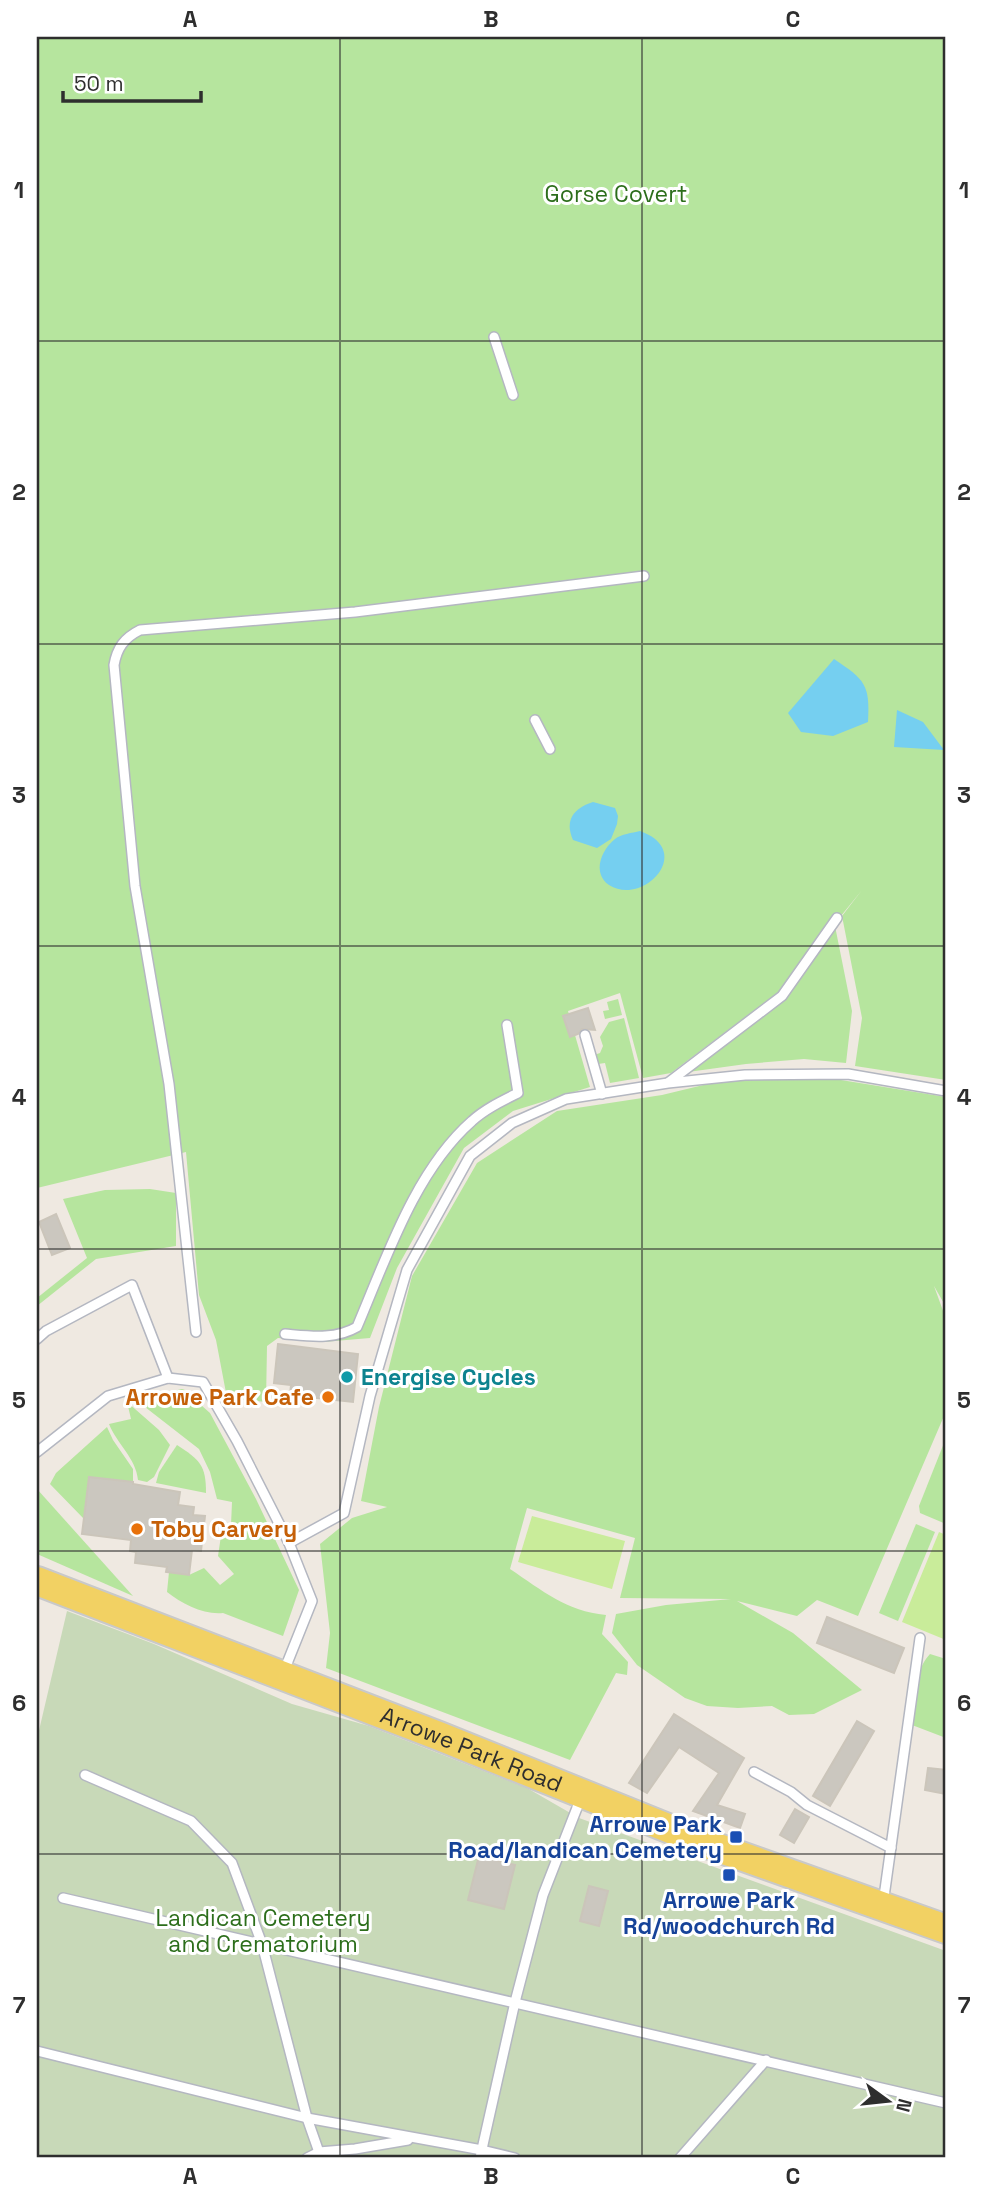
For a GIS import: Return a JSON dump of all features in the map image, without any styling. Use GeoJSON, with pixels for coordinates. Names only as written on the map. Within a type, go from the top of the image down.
{"type":"FeatureCollection","features":[{"type":"Feature","properties":{"kind":"main road","name":"Arrowe Park Road"},"geometry":{"type":"LineString","coordinates":[[37,1581],[452,1740],[775,1870],[946,1929]]}},
{"type":"Feature","properties":{"kind":"lane"},"geometry":{"type":"LineString","coordinates":[[494,337],[513,395]]}},
{"type":"Feature","properties":{"kind":"lane"},"geometry":{"type":"LineString","coordinates":[[196,1332],[169,1084],[135,886],[114,665],[116,652],[130,635],[140,630],[355,612],[644,576]]}},
{"type":"Feature","properties":{"kind":"lane"},"geometry":{"type":"LineString","coordinates":[[534,720],[550,749]]}},
{"type":"Feature","properties":{"kind":"lane"},"geometry":{"type":"LineString","coordinates":[[668,1083],[782,996],[837,918]]}},
{"type":"Feature","properties":{"kind":"lane"},"geometry":{"type":"LineString","coordinates":[[285,1334],[328,1336],[346,1334],[357,1327],[393,1241],[438,1160],[471,1122],[518,1093],[507,1025]]}},
{"type":"Feature","properties":{"kind":"lane"},"geometry":{"type":"LineString","coordinates":[[585,1035],[601,1094]]}},
{"type":"Feature","properties":{"kind":"lane"},"geometry":{"type":"LineString","coordinates":[[289,1543],[344,1513],[370,1396],[407,1270],[470,1156],[512,1123],[566,1099],[745,1074],[848,1074],[946,1091]]}},
{"type":"Feature","properties":{"kind":"lane"},"geometry":{"type":"LineString","coordinates":[[37,1339],[46,1331],[132,1285],[168,1378]]}},
{"type":"Feature","properties":{"kind":"lane"},"geometry":{"type":"LineString","coordinates":[[37,1452],[108,1396],[168,1378],[202,1382],[237,1441],[289,1543],[312,1601],[282,1676]]}},
{"type":"Feature","properties":{"kind":"lane"},"geometry":{"type":"LineString","coordinates":[[883,1906],[920,1638]]}},
{"type":"Feature","properties":{"kind":"lane"},"geometry":{"type":"LineString","coordinates":[[754,1772],[791,1792],[807,1805],[891,1848]]}},
{"type":"Feature","properties":{"kind":"lane"},"geometry":{"type":"LineString","coordinates":[[85,1775],[191,1821],[232,1863],[262,1944],[307,2118],[320,2155]]}},
{"type":"Feature","properties":{"kind":"lane"},"geometry":{"type":"LineString","coordinates":[[481,2154],[515,2002],[543,1895],[582,1794]]}},
{"type":"Feature","properties":{"kind":"lane"},"geometry":{"type":"LineString","coordinates":[[63,1898],[946,2103]]}},
{"type":"Feature","properties":{"kind":"lane"},"geometry":{"type":"LineString","coordinates":[[37,2052],[307,2118],[481,2154],[515,2158]]}},
{"type":"Feature","properties":{"kind":"lane"},"geometry":{"type":"LineString","coordinates":[[680,2158],[766,2060]]}},
{"type":"Feature","properties":{"kind":"lane"},"geometry":{"type":"LineString","coordinates":[[307,2158],[407,2139],[502,2158]]}},
{"type":"Feature","properties":{"kind":"green space","name":"Gorse Covert"},"geometry":{"type":"Polygon","coordinates":[[[37,37],[946,37],[946,1080],[855,1066],[862,1018],[842,916],[862,890],[780,991],[671,1073],[643,1078],[620,993],[568,1011],[590,1087],[513,1111],[464,1148],[397,1268],[370,1338],[323,1342],[278,1338],[267,1346],[266,1402],[227,1398],[216,1340],[199,1295],[186,1152],[37,1188],[37,37]]]}},
{"type":"Feature","properties":{"kind":"green space"},"geometry":{"type":"Polygon","coordinates":[[[835,926],[852,1011],[846,1063],[804,1059],[688,1072],[784,997],[835,926]]]}},
{"type":"Feature","properties":{"kind":"green space"},"geometry":{"type":"Polygon","coordinates":[[[618,999],[622,1015],[605,1019],[603,1011],[609,1010],[607,1002],[618,999]]]}},
{"type":"Feature","properties":{"kind":"green space"},"geometry":{"type":"Polygon","coordinates":[[[624,1018],[639,1078],[610,1083],[605,1063],[598,1064],[594,1055],[600,1053],[603,1046],[600,1037],[609,1022],[624,1018]]]}},
{"type":"Feature","properties":{"kind":"green space"},"geometry":{"type":"Polygon","coordinates":[[[781,1078],[841,1080],[946,1097],[946,1307],[934,1286],[946,1319],[944,1416],[858,1616],[817,1600],[797,1616],[737,1601],[793,1633],[862,1690],[814,1714],[789,1715],[772,1706],[707,1706],[685,1698],[637,1665],[612,1633],[616,1614],[666,1605],[731,1599],[620,1598],[635,1538],[527,1508],[510,1569],[567,1604],[606,1615],[602,1634],[628,1662],[627,1675],[616,1673],[570,1760],[326,1668],[330,1633],[320,1544],[352,1518],[387,1507],[361,1501],[379,1407],[412,1276],[477,1163],[557,1111],[662,1095],[720,1081],[781,1078]]]}},
{"type":"Feature","properties":{"kind":"green space"},"geometry":{"type":"Polygon","coordinates":[[[150,1189],[176,1193],[176,1246],[96,1259],[37,1306],[37,1298],[87,1258],[63,1199],[105,1190],[150,1189]]]}},
{"type":"Feature","properties":{"kind":"green space"},"geometry":{"type":"Polygon","coordinates":[[[182,1389],[191,1392],[193,1398],[210,1413],[256,1499],[299,1590],[283,1636],[223,1613],[194,1608],[167,1592],[169,1572],[189,1575],[204,1568],[220,1585],[234,1574],[218,1556],[222,1529],[231,1525],[232,1502],[217,1499],[210,1472],[199,1449],[136,1400],[182,1389]]]}},
{"type":"Feature","properties":{"kind":"green space"},"geometry":{"type":"Polygon","coordinates":[[[127,1402],[159,1430],[170,1445],[154,1477],[147,1482],[138,1480],[134,1465],[109,1424],[131,1419],[127,1402]]]}},
{"type":"Feature","properties":{"kind":"green space"},"geometry":{"type":"Polygon","coordinates":[[[107,1427],[133,1469],[133,1482],[89,1477],[84,1519],[50,1484],[56,1473],[107,1427]]]}},
{"type":"Feature","properties":{"kind":"green space"},"geometry":{"type":"Polygon","coordinates":[[[946,1438],[946,1524],[920,1513],[919,1506],[946,1438]]]}},
{"type":"Feature","properties":{"kind":"green space"},"geometry":{"type":"Polygon","coordinates":[[[177,1445],[200,1464],[205,1476],[206,1493],[156,1483],[159,1472],[177,1445]]]}},
{"type":"Feature","properties":{"kind":"green space"},"geometry":{"type":"Polygon","coordinates":[[[37,1489],[133,1596],[37,1554],[37,1489]]]}},
{"type":"Feature","properties":{"kind":"green space"},"geometry":{"type":"Polygon","coordinates":[[[532,1516],[625,1541],[612,1589],[518,1562],[532,1516]]]}},
{"type":"Feature","properties":{"kind":"green space"},"geometry":{"type":"Polygon","coordinates":[[[916,1524],[935,1532],[898,1621],[879,1613],[916,1524]]]}},
{"type":"Feature","properties":{"kind":"green space"},"geometry":{"type":"Polygon","coordinates":[[[939,1532],[946,1535],[946,1640],[902,1622],[939,1532]]]}},
{"type":"Feature","properties":{"kind":"green space","name":"Landican Cemetery and Crematorium"},"geometry":{"type":"Polygon","coordinates":[[[67,1611],[154,1644],[292,1704],[369,1726],[527,1788],[579,1818],[946,1951],[946,2158],[37,2158],[37,1739],[67,1611]]]}},
{"type":"Feature","properties":{"kind":"green space"},"geometry":{"type":"Polygon","coordinates":[[[930,1654],[946,1659],[946,1738],[912,1725],[920,1669],[930,1654]]]}},
{"type":"Feature","properties":{"kind":"water"},"geometry":{"type":"Polygon","coordinates":[[[834,659],[853,672],[863,684],[868,699],[868,722],[833,736],[801,732],[788,713],[834,659]]]}},
{"type":"Feature","properties":{"kind":"water"},"geometry":{"type":"Polygon","coordinates":[[[897,710],[923,722],[944,750],[894,747],[897,710]]]}},
{"type":"Feature","properties":{"kind":"water"},"geometry":{"type":"Polygon","coordinates":[[[593,802],[615,808],[618,816],[611,839],[597,848],[573,840],[570,833],[572,816],[593,802]]]}},
{"type":"Feature","properties":{"kind":"water"},"geometry":{"type":"Polygon","coordinates":[[[640,831],[656,840],[664,851],[664,863],[658,874],[649,883],[636,889],[622,890],[609,885],[601,874],[602,855],[617,837],[640,831]]]}},
{"type":"Feature","properties":{"kind":"building"},"geometry":{"type":"Polygon","coordinates":[[[588,1008],[595,1030],[582,1029],[570,1037],[563,1016],[588,1008]]]}},
{"type":"Feature","properties":{"kind":"building"},"geometry":{"type":"Polygon","coordinates":[[[56,1214],[70,1248],[52,1255],[39,1222],[56,1214]]]}},
{"type":"Feature","properties":{"kind":"building"},"geometry":{"type":"Polygon","coordinates":[[[278,1344],[358,1354],[353,1402],[290,1395],[291,1385],[274,1383],[278,1344]]]}},
{"type":"Feature","properties":{"kind":"building","name":"Toby Carvery"},"geometry":{"type":"Polygon","coordinates":[[[89,1477],[133,1482],[180,1492],[178,1505],[194,1507],[193,1515],[205,1516],[201,1551],[192,1550],[189,1575],[166,1572],[167,1567],[135,1563],[136,1552],[130,1551],[131,1540],[82,1534],[89,1477]]]}},
{"type":"Feature","properties":{"kind":"building"},"geometry":{"type":"Polygon","coordinates":[[[827,1617],[904,1648],[894,1673],[817,1643],[827,1617]]]}},
{"type":"Feature","properties":{"kind":"building"},"geometry":{"type":"Polygon","coordinates":[[[674,1714],[744,1758],[717,1805],[745,1814],[740,1828],[693,1811],[719,1773],[679,1747],[647,1793],[629,1783],[674,1714]]]}},
{"type":"Feature","properties":{"kind":"building"},"geometry":{"type":"Polygon","coordinates":[[[857,1721],[874,1731],[830,1806],[813,1796],[857,1721]]]}},
{"type":"Feature","properties":{"kind":"building"},"geometry":{"type":"Polygon","coordinates":[[[928,1768],[946,1770],[946,1794],[925,1790],[928,1768]]]}},
{"type":"Feature","properties":{"kind":"building"},"geometry":{"type":"Polygon","coordinates":[[[795,1809],[809,1817],[794,1843],[780,1835],[795,1809]]]}},
{"type":"Feature","properties":{"kind":"building"},"geometry":{"type":"Polygon","coordinates":[[[479,1856],[515,1865],[504,1909],[468,1900],[479,1856]]]}},
{"type":"Feature","properties":{"kind":"building"},"geometry":{"type":"Polygon","coordinates":[[[589,1886],[608,1891],[599,1926],[580,1921],[589,1886]]]}},
{"type":"Feature","properties":{"kind":"place","name":"Energise Cycles"},"geometry":{"type":"Point","coordinates":[347,1377]}},
{"type":"Feature","properties":{"kind":"place","name":"Arrowe Park Cafe"},"geometry":{"type":"Point","coordinates":[328,1397]}},
{"type":"Feature","properties":{"kind":"place","name":"Toby Carvery"},"geometry":{"type":"Point","coordinates":[137,1529]}},
{"type":"Feature","properties":{"kind":"place","name":"Arrowe Park Road/landican Cemetery"},"geometry":{"type":"Point","coordinates":[736,1837]}},
{"type":"Feature","properties":{"kind":"place","name":"Arrowe Park Rd/woodchurch Rd"},"geometry":{"type":"Point","coordinates":[729,1875]}}]}
